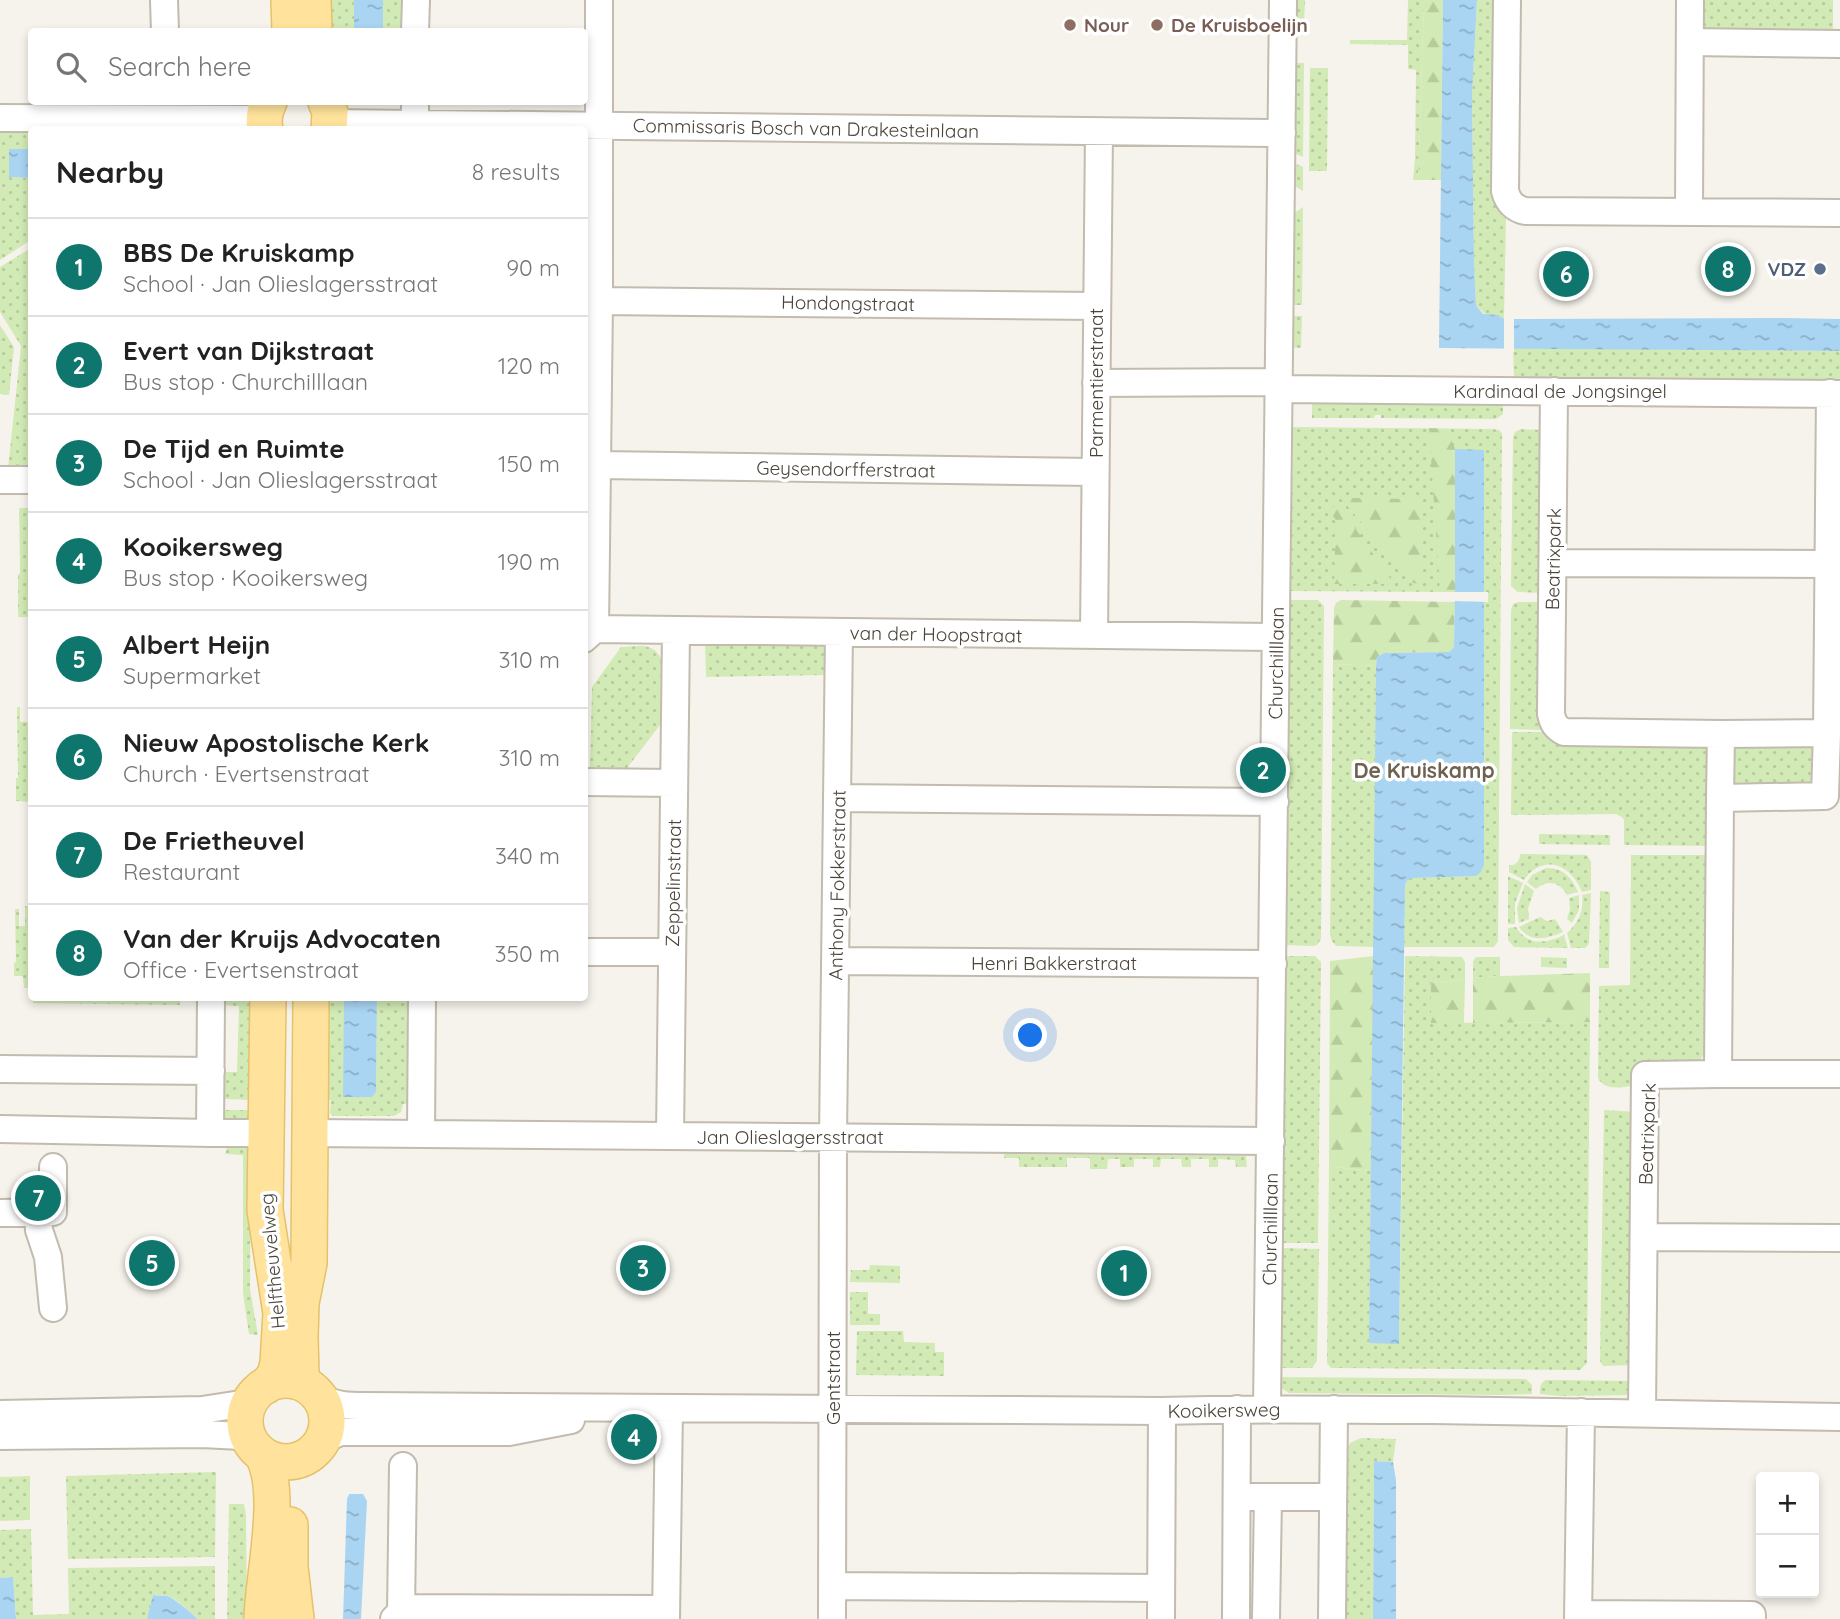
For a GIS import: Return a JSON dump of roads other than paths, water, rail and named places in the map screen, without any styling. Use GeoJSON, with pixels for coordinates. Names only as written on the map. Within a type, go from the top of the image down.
{"type":"FeatureCollection","features":[{"type":"Feature","properties":{"kind":"main road"},"geometry":{"type":"LineString","coordinates":[[289,0],[290,28]]}},
{"type":"Feature","properties":{"kind":"main road"},"geometry":{"type":"LineString","coordinates":[[313,0],[314,28]]}},
{"type":"Feature","properties":{"kind":"main road","name":"Helftheuvelweg"},"geometry":{"type":"LineString","coordinates":[[260,1391],[275,1375],[281,1313],[265,1210],[268,1001]]}},
{"type":"Feature","properties":{"kind":"main road","name":"Helftheuvelweg"},"geometry":{"type":"LineString","coordinates":[[310,1001],[309,1263],[300,1303],[299,1364],[301,1376],[313,1391]]}},
{"type":"Feature","properties":{"kind":"main road"},"geometry":{"type":"LineString","coordinates":[[267,1133],[310,1133]]}},
{"type":"Feature","properties":{"kind":"main road"},"geometry":{"type":"LineString","coordinates":[[262,1619],[262,1596],[271,1538],[271,1501],[268,1464],[246,1428],[246,1415],[260,1391],[286,1380],[300,1382],[313,1391],[327,1415],[327,1424],[312,1450],[291,1477],[289,1567],[296,1619]]}},
{"type":"Feature","properties":{"kind":"main road"},"geometry":{"type":"LineString","coordinates":[[257,1448],[270,1458],[286,1462],[312,1450]]}},
{"type":"Feature","properties":{"kind":"street"},"geometry":{"type":"LineString","coordinates":[[164,0],[164,28]]}},
{"type":"Feature","properties":{"kind":"street"},"geometry":{"type":"LineString","coordinates":[[415,28],[416,0]]}},
{"type":"Feature","properties":{"kind":"street"},"geometry":{"type":"LineString","coordinates":[[590,634],[598,465],[599,0]]}},
{"type":"Feature","properties":{"kind":"street","name":"Churchilllaan"},"geometry":{"type":"LineString","coordinates":[[1267,1409],[1283,0]]}},
{"type":"Feature","properties":{"kind":"street"},"geometry":{"type":"LineString","coordinates":[[1507,0],[1505,191],[1511,204],[1517,209],[1840,213]]}},
{"type":"Feature","properties":{"kind":"street"},"geometry":{"type":"LineString","coordinates":[[1689,211],[1690,0]]}},
{"type":"Feature","properties":{"kind":"street"},"geometry":{"type":"LineString","coordinates":[[1690,42],[1840,44]]}},
{"type":"Feature","properties":{"kind":"street"},"geometry":{"type":"LineString","coordinates":[[0,118],[166,110],[266,117]]}},
{"type":"Feature","properties":{"kind":"street","name":"Commissaris Bosch van Drakesteinlaan"},"geometry":{"type":"LineString","coordinates":[[329,118],[415,118],[598,126],[1282,134]]}},
{"type":"Feature","properties":{"kind":"street","name":"Parmentierstraat"},"geometry":{"type":"LineString","coordinates":[[1094,635],[1099,132]]}},
{"type":"Feature","properties":{"kind":"street","name":"Hondongstraat"},"geometry":{"type":"LineString","coordinates":[[599,301],[1096,306]]}},
{"type":"Feature","properties":{"kind":"street","name":"Kardinaal de Jongsingel"},"geometry":{"type":"LineString","coordinates":[[1096,383],[1835,393]]}},
{"type":"Feature","properties":{"kind":"street","name":"Beatrixpark"},"geometry":{"type":"LineString","coordinates":[[1554,391],[1551,714],[1556,728],[1564,732],[1582,733],[1721,734],[1831,720]]}},
{"type":"Feature","properties":{"kind":"street"},"geometry":{"type":"LineString","coordinates":[[1720,798],[1825,796],[1831,720],[1828,564],[1835,393]]}},
{"type":"Feature","properties":{"kind":"street","name":"Geysendorfferstraat"},"geometry":{"type":"LineString","coordinates":[[598,465],[1095,472]]}},
{"type":"Feature","properties":{"kind":"street"},"geometry":{"type":"LineString","coordinates":[[0,480],[28,480]]}},
{"type":"Feature","properties":{"kind":"street"},"geometry":{"type":"LineString","coordinates":[[1553,563],[1828,564]]}},
{"type":"Feature","properties":{"kind":"street","name":"van der Hoopstraat"},"geometry":{"type":"LineString","coordinates":[[590,634],[676,631],[1276,637]]}},
{"type":"Feature","properties":{"kind":"street","name":"Zeppelinstraat"},"geometry":{"type":"LineString","coordinates":[[670,1136],[676,631]]}},
{"type":"Feature","properties":{"kind":"street","name":"Anthony Fokkerstraat"},"geometry":{"type":"LineString","coordinates":[[833,1138],[839,632]]}},
{"type":"Feature","properties":{"kind":"street"},"geometry":{"type":"LineString","coordinates":[[1721,734],[1718,1074],[1840,1074]]}},
{"type":"Feature","properties":{"kind":"street"},"geometry":{"type":"LineString","coordinates":[[588,782],[674,783]]}},
{"type":"Feature","properties":{"kind":"street"},"geometry":{"type":"LineString","coordinates":[[838,798],[1275,802]]}},
{"type":"Feature","properties":{"kind":"street"},"geometry":{"type":"LineString","coordinates":[[588,953],[672,952]]}},
{"type":"Feature","properties":{"kind":"street","name":"Henri Bakkerstraat"},"geometry":{"type":"LineString","coordinates":[[835,961],[1273,964]]}},
{"type":"Feature","properties":{"kind":"street"},"geometry":{"type":"LineString","coordinates":[[210,1133],[211,1001]]}},
{"type":"Feature","properties":{"kind":"street"},"geometry":{"type":"LineString","coordinates":[[421,1134],[422,1001]]}},
{"type":"Feature","properties":{"kind":"street"},"geometry":{"type":"LineString","coordinates":[[0,1069],[211,1071]]}},
{"type":"Feature","properties":{"kind":"street","name":"Beatrixpark"},"geometry":{"type":"LineString","coordinates":[[1642,1412],[1645,1075],[1718,1074]]}},
{"type":"Feature","properties":{"kind":"street"},"geometry":{"type":"LineString","coordinates":[[0,1129],[267,1133]]}},
{"type":"Feature","properties":{"kind":"street","name":"Jan Olieslagersstraat"},"geometry":{"type":"LineString","coordinates":[[310,1133],[1271,1141]]}},
{"type":"Feature","properties":{"kind":"street","name":"Gentstraat"},"geometry":{"type":"LineString","coordinates":[[832,1619],[833,1138]]}},
{"type":"Feature","properties":{"kind":"street"},"geometry":{"type":"LineString","coordinates":[[0,1213],[53,1212],[53,1167]]}},
{"type":"Feature","properties":{"kind":"street"},"geometry":{"type":"LineString","coordinates":[[38,1212],[39,1230],[48,1257],[53,1308]]}},
{"type":"Feature","properties":{"kind":"street"},"geometry":{"type":"LineString","coordinates":[[1644,1237],[1840,1238]]}},
{"type":"Feature","properties":{"kind":"street"},"geometry":{"type":"LineString","coordinates":[[0,1414],[202,1410],[241,1404],[260,1391]]}},
{"type":"Feature","properties":{"kind":"street","name":"Kooikersweg"},"geometry":{"type":"LineString","coordinates":[[313,1391],[340,1405],[833,1410],[1334,1409],[1840,1417]]}},
{"type":"Feature","properties":{"kind":"street","name":"Kooikersweg"},"geometry":{"type":"LineString","coordinates":[[312,1450],[331,1436],[340,1433],[509,1432],[583,1418],[609,1409]]}},
{"type":"Feature","properties":{"kind":"street"},"geometry":{"type":"LineString","coordinates":[[403,1466],[398,1615],[413,1608],[666,1614],[669,1409]]}},
{"type":"Feature","properties":{"kind":"street"},"geometry":{"type":"LineString","coordinates":[[1236,1619],[1237,1409]]}},
{"type":"Feature","properties":{"kind":"street"},"geometry":{"type":"LineString","coordinates":[[1332,1619],[1334,1409]]}},
{"type":"Feature","properties":{"kind":"street"},"geometry":{"type":"LineString","coordinates":[[1161,1619],[1162,1411]]}},
{"type":"Feature","properties":{"kind":"street"},"geometry":{"type":"LineString","coordinates":[[1581,1412],[1578,1616],[1752,1617]]}},
{"type":"Feature","properties":{"kind":"street"},"geometry":{"type":"LineString","coordinates":[[0,1436],[202,1434],[241,1436],[257,1448]]}},
{"type":"Feature","properties":{"kind":"street"},"geometry":{"type":"LineString","coordinates":[[1236,1497],[1333,1497]]}},
{"type":"Feature","properties":{"kind":"street"},"geometry":{"type":"LineString","coordinates":[[1266,1619],[1268,1497]]}},
{"type":"Feature","properties":{"kind":"street"},"geometry":{"type":"LineString","coordinates":[[832,1586],[1161,1588]]}},
{"type":"Feature","properties":{"kind":"water"},"geometry":{"type":"Polygon","coordinates":[[[354,0],[383,0],[383,28],[354,28],[354,0]]]}},
{"type":"Feature","properties":{"kind":"water"},"geometry":{"type":"Polygon","coordinates":[[[1443,0],[1477,0],[1472,95],[1474,263],[1476,305],[1483,314],[1498,315],[1504,319],[1840,319],[1840,351],[1439,348],[1443,0]]]}},
{"type":"Feature","properties":{"kind":"water"},"geometry":{"type":"Polygon","coordinates":[[[9,149],[28,149],[28,178],[9,177],[9,149]]]}},
{"type":"Feature","properties":{"kind":"water"},"geometry":{"type":"Polygon","coordinates":[[[1455,449],[1484,450],[1484,865],[1476,876],[1412,878],[1405,885],[1399,1344],[1369,1343],[1376,666],[1377,657],[1384,653],[1449,652],[1454,647],[1455,449]]]}},
{"type":"Feature","properties":{"kind":"water"},"geometry":{"type":"Polygon","coordinates":[[[344,1001],[377,1001],[376,1092],[372,1097],[343,1097],[344,1001]]]}},
{"type":"Feature","properties":{"kind":"water"},"geometry":{"type":"Polygon","coordinates":[[[1374,1461],[1393,1462],[1396,1480],[1396,1619],[1373,1619],[1374,1461]]]}},
{"type":"Feature","properties":{"kind":"water"},"geometry":{"type":"Polygon","coordinates":[[[349,1494],[363,1494],[367,1501],[361,1619],[343,1619],[349,1494]]]}},
{"type":"Feature","properties":{"kind":"water"},"geometry":{"type":"Polygon","coordinates":[[[13,1577],[16,1619],[0,1619],[0,1578],[13,1577]]]}},
{"type":"Feature","properties":{"kind":"water"},"geometry":{"type":"Polygon","coordinates":[[[153,1595],[170,1597],[197,1619],[147,1619],[153,1595]]]}},
{"type":"Feature","properties":{"kind":"place","name":"Nour"},"geometry":{"type":"Point","coordinates":[1070,25]}},
{"type":"Feature","properties":{"kind":"place","name":"De Kruisboelijn"},"geometry":{"type":"Point","coordinates":[1157,25]}},
{"type":"Feature","properties":{"kind":"place","name":"Van der Kruijs Advocaten"},"geometry":{"type":"Point","coordinates":[1728,269]}},
{"type":"Feature","properties":{"kind":"place","name":"VDZ"},"geometry":{"type":"Point","coordinates":[1820,269]}},
{"type":"Feature","properties":{"kind":"place","name":"Nieuw Apostolische Kerk"},"geometry":{"type":"Point","coordinates":[1566,274]}},
{"type":"Feature","properties":{"kind":"place","name":"Evert van Dijkstraat"},"geometry":{"type":"Point","coordinates":[1263,770]}},
{"type":"Feature","properties":{"kind":"place","name":"De Frietheuvel"},"geometry":{"type":"Point","coordinates":[38,1198]}},
{"type":"Feature","properties":{"kind":"place","name":"Albert Heijn"},"geometry":{"type":"Point","coordinates":[152,1263]}},
{"type":"Feature","properties":{"kind":"place","name":"De Tijd en Ruimte"},"geometry":{"type":"Point","coordinates":[643,1268]}},
{"type":"Feature","properties":{"kind":"place","name":"BBS De Kruiskamp"},"geometry":{"type":"Point","coordinates":[1124,1273]}},
{"type":"Feature","properties":{"kind":"place","name":"Kooikersweg"},"geometry":{"type":"Point","coordinates":[634,1437]}},
{"type":"Feature","properties":{"kind":"district","name":"De Kruiskamp"},"geometry":{"type":"Point","coordinates":[1424,770]}}]}
